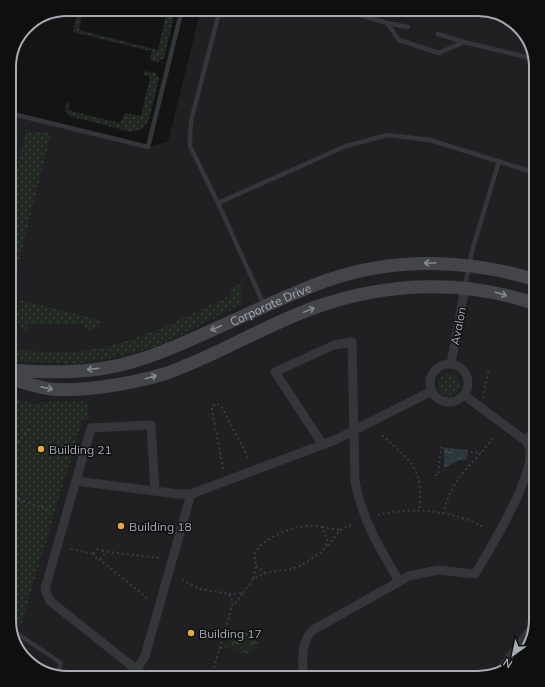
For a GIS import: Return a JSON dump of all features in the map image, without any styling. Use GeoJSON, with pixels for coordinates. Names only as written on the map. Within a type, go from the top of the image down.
{"type":"FeatureCollection","features":[{"type":"Feature","properties":{"kind":"main road","name":"Corporate Drive"},"geometry":{"type":"LineString","coordinates":[[16,370],[42,372],[74,371],[127,364],[163,352],[313,285],[361,271],[412,264],[469,265],[498,270],[529,278]]}},
{"type":"Feature","properties":{"kind":"main road","name":"Corporate Drive"},"geometry":{"type":"LineString","coordinates":[[16,381],[51,389],[96,388],[140,380],[180,367],[316,307],[362,294],[444,286],[493,292],[529,302]]}},
{"type":"Feature","properties":{"kind":"main road"},"geometry":{"type":"LineString","coordinates":[[264,307],[272,316],[286,320]]}},
{"type":"Feature","properties":{"kind":"street","name":"Avalon"},"geometry":{"type":"LineString","coordinates":[[451,364],[465,288]]}},
{"type":"Feature","properties":{"kind":"street"},"geometry":{"type":"LineString","coordinates":[[323,445],[274,372],[334,345],[352,342],[355,430],[354,476],[360,504],[372,535],[399,581]]}},
{"type":"Feature","properties":{"kind":"street"},"geometry":{"type":"LineString","coordinates":[[451,364],[462,370],[467,376],[468,385],[464,395],[454,402],[445,402],[438,398],[432,391],[430,382],[433,373],[438,367],[451,364]]}},
{"type":"Feature","properties":{"kind":"street"},"geometry":{"type":"LineString","coordinates":[[76,480],[178,494],[191,494],[323,445],[432,391]]}},
{"type":"Feature","properties":{"kind":"street"},"geometry":{"type":"LineString","coordinates":[[464,395],[526,441],[529,445]]}},
{"type":"Feature","properties":{"kind":"street"},"geometry":{"type":"LineString","coordinates":[[155,491],[151,425],[91,428],[45,585],[46,594],[50,601],[136,671],[145,656],[191,494]]}},
{"type":"Feature","properties":{"kind":"street"},"geometry":{"type":"LineString","coordinates":[[526,441],[529,437]]}},
{"type":"Feature","properties":{"kind":"street"},"geometry":{"type":"LineString","coordinates":[[303,671],[303,647],[310,633],[399,581],[418,573],[438,570],[475,574],[529,479]]}},
{"type":"Feature","properties":{"kind":"lane"},"geometry":{"type":"LineString","coordinates":[[16,115],[148,147],[180,16]]}},
{"type":"Feature","properties":{"kind":"lane"},"geometry":{"type":"LineString","coordinates":[[218,16],[193,112],[190,132],[190,146],[218,203],[264,307]]}},
{"type":"Feature","properties":{"kind":"lane"},"geometry":{"type":"LineString","coordinates":[[361,16],[387,24],[408,27]]}},
{"type":"Feature","properties":{"kind":"lane"},"geometry":{"type":"LineString","coordinates":[[387,24],[399,40],[439,52],[464,42]]}},
{"type":"Feature","properties":{"kind":"lane"},"geometry":{"type":"LineString","coordinates":[[438,34],[528,58]]}},
{"type":"Feature","properties":{"kind":"lane"},"geometry":{"type":"LineString","coordinates":[[218,203],[346,146],[388,135],[430,140],[529,171]]}},
{"type":"Feature","properties":{"kind":"lane"},"geometry":{"type":"LineString","coordinates":[[465,288],[469,265],[499,161]]}},
{"type":"Feature","properties":{"kind":"lane"},"geometry":{"type":"LineString","coordinates":[[19,634],[61,663],[59,670]]}},
{"type":"Feature","properties":{"kind":"path"},"geometry":{"type":"LineString","coordinates":[[482,399],[489,369]]}},
{"type":"Feature","properties":{"kind":"path"},"geometry":{"type":"LineString","coordinates":[[223,469],[212,410],[212,406],[216,404],[220,404],[223,409],[249,459]]}},
{"type":"Feature","properties":{"kind":"path"},"geometry":{"type":"LineString","coordinates":[[16,445],[30,427]]}},
{"type":"Feature","properties":{"kind":"path"},"geometry":{"type":"LineString","coordinates":[[382,435],[415,467],[420,484],[419,511]]}},
{"type":"Feature","properties":{"kind":"path"},"geometry":{"type":"LineString","coordinates":[[444,514],[455,482],[465,468],[481,453],[494,437]]}},
{"type":"Feature","properties":{"kind":"path"},"geometry":{"type":"LineString","coordinates":[[435,475],[438,475],[441,448],[481,453]]}},
{"type":"Feature","properties":{"kind":"path"},"geometry":{"type":"LineString","coordinates":[[16,498],[52,511]]}},
{"type":"Feature","properties":{"kind":"path"},"geometry":{"type":"LineString","coordinates":[[378,515],[395,511],[419,511],[444,514],[461,518],[485,528]]}},
{"type":"Feature","properties":{"kind":"path"},"geometry":{"type":"LineString","coordinates":[[253,579],[265,573],[292,569],[300,566],[322,552],[340,530],[351,525]]}},
{"type":"Feature","properties":{"kind":"path"},"geometry":{"type":"LineString","coordinates":[[213,671],[225,627],[234,605],[253,579],[256,566],[254,555],[256,550],[272,537],[282,532],[299,527],[322,527],[340,530]]}},
{"type":"Feature","properties":{"kind":"path"},"geometry":{"type":"LineString","coordinates":[[322,527],[327,537],[327,546]]}},
{"type":"Feature","properties":{"kind":"path"},"geometry":{"type":"LineString","coordinates":[[71,549],[94,554],[96,558],[147,598]]}},
{"type":"Feature","properties":{"kind":"path"},"geometry":{"type":"LineString","coordinates":[[94,554],[98,549],[102,551],[159,558]]}},
{"type":"Feature","properties":{"kind":"path"},"geometry":{"type":"LineString","coordinates":[[99,559],[103,557],[102,551]]}},
{"type":"Feature","properties":{"kind":"path"},"geometry":{"type":"LineString","coordinates":[[256,566],[265,573]]}},
{"type":"Feature","properties":{"kind":"path"},"geometry":{"type":"LineString","coordinates":[[182,580],[200,589],[229,594],[243,593]]}},
{"type":"Feature","properties":{"kind":"path"},"geometry":{"type":"LineString","coordinates":[[229,594],[234,605]]}},
{"type":"Feature","properties":{"kind":"path"},"geometry":{"type":"LineString","coordinates":[[220,648],[227,646]]}},
{"type":"Feature","properties":{"kind":"shaded area"},"geometry":{"type":"Polygon","coordinates":[[[199,16],[481,16],[494,19],[512,29],[524,45],[529,61],[529,620],[525,639],[510,660],[500,666],[484,671],[67,671],[57,670],[45,666],[29,654],[21,642],[16,626],[16,115],[148,147],[168,142],[199,16]]]}},
{"type":"Feature","properties":{"kind":"green space"},"geometry":{"type":"Polygon","coordinates":[[[76,16],[82,16],[79,30],[158,50],[165,16],[174,16],[164,58],[157,62],[150,60],[152,49],[150,51],[73,32],[76,16]]]}},
{"type":"Feature","properties":{"kind":"green space"},"geometry":{"type":"Polygon","coordinates":[[[144,71],[156,73],[159,79],[149,120],[142,129],[131,132],[69,116],[65,111],[67,103],[70,103],[68,110],[120,123],[125,113],[141,116],[150,77],[143,74],[144,71]]]}},
{"type":"Feature","properties":{"kind":"green space"},"geometry":{"type":"Polygon","coordinates":[[[26,130],[51,134],[16,272],[16,171],[26,130]]]}},
{"type":"Feature","properties":{"kind":"green space"},"geometry":{"type":"Polygon","coordinates":[[[242,283],[241,305],[158,346],[114,357],[76,364],[16,361],[16,350],[73,352],[102,348],[121,343],[159,329],[232,295],[230,289],[242,283]]]}},
{"type":"Feature","properties":{"kind":"green space"},"geometry":{"type":"Polygon","coordinates":[[[20,300],[101,320],[99,328],[86,331],[84,324],[29,325],[28,331],[23,329],[18,323],[20,300]]]}},
{"type":"Feature","properties":{"kind":"green space"},"geometry":{"type":"Polygon","coordinates":[[[449,374],[457,377],[460,385],[457,393],[449,396],[441,393],[438,385],[441,377],[449,374]]]}},
{"type":"Feature","properties":{"kind":"green space"},"geometry":{"type":"Polygon","coordinates":[[[16,399],[29,403],[87,401],[89,420],[82,421],[21,625],[16,622],[16,399]]]}},
{"type":"Feature","properties":{"kind":"green space"},"geometry":{"type":"Polygon","coordinates":[[[241,631],[252,634],[258,642],[256,649],[248,654],[231,651],[226,643],[231,634],[241,631]]]}},
{"type":"Feature","properties":{"kind":"water"},"geometry":{"type":"Polygon","coordinates":[[[444,448],[468,450],[467,459],[460,460],[444,468],[444,448]]]}},
{"type":"Feature","properties":{"kind":"place","name":"Building 21"},"geometry":{"type":"Point","coordinates":[41,449]}},
{"type":"Feature","properties":{"kind":"place","name":"Building 18"},"geometry":{"type":"Point","coordinates":[121,526]}},
{"type":"Feature","properties":{"kind":"place","name":"Building 17"},"geometry":{"type":"Point","coordinates":[191,633]}}]}
